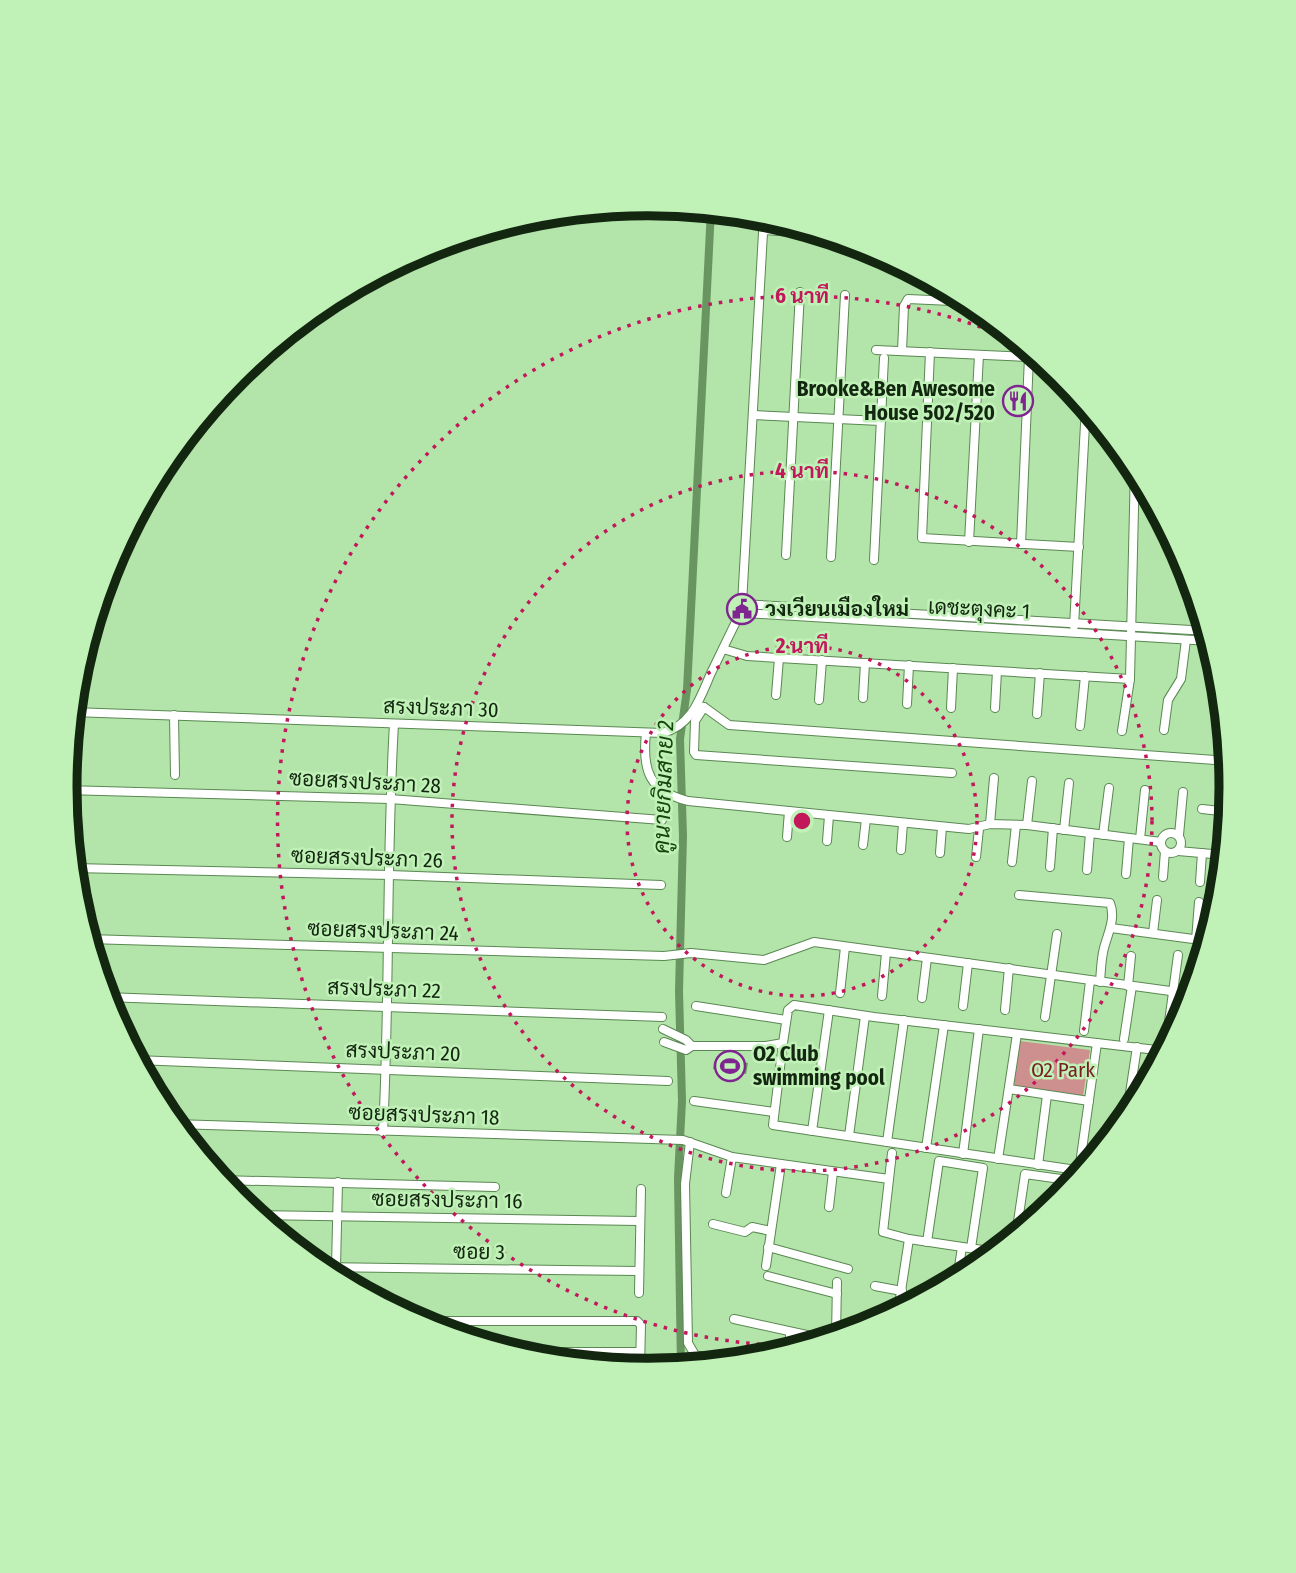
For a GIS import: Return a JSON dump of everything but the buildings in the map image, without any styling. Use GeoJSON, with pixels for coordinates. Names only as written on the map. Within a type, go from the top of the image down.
{"type":"FeatureCollection","features":[{"type":"Feature","properties":{"kind":"street"},"geometry":{"type":"LineString","coordinates":[[743,609],[763,230],[780,231]]}},
{"type":"Feature","properties":{"kind":"street"},"geometry":{"type":"LineString","coordinates":[[786,555],[800,292]]}},
{"type":"Feature","properties":{"kind":"street"},"geometry":{"type":"LineString","coordinates":[[831,557],[845,295]]}},
{"type":"Feature","properties":{"kind":"street"},"geometry":{"type":"LineString","coordinates":[[902,351],[904,306],[908,299],[948,301]]}},
{"type":"Feature","properties":{"kind":"street"},"geometry":{"type":"LineString","coordinates":[[876,350],[1024,357]]}},
{"type":"Feature","properties":{"kind":"street"},"geometry":{"type":"LineString","coordinates":[[930,352],[921,535],[926,540],[1079,547]]}},
{"type":"Feature","properties":{"kind":"street"},"geometry":{"type":"LineString","coordinates":[[970,542],[979,355]]}},
{"type":"Feature","properties":{"kind":"street"},"geometry":{"type":"LineString","coordinates":[[874,560],[884,358]]}},
{"type":"Feature","properties":{"kind":"street"},"geometry":{"type":"LineString","coordinates":[[1021,544],[1030,362]]}},
{"type":"Feature","properties":{"kind":"street"},"geometry":{"type":"LineString","coordinates":[[753,415],[881,421]]}},
{"type":"Feature","properties":{"kind":"street"},"geometry":{"type":"LineString","coordinates":[[1074,628],[1085,420]]}},
{"type":"Feature","properties":{"kind":"street"},"geometry":{"type":"LineString","coordinates":[[1122,731],[1130,679],[1134,487]]}},
{"type":"Feature","properties":{"kind":"street","name":"เดชะตุงคะ 1"},"geometry":{"type":"LineString","coordinates":[[743,609],[1130,631],[1198,631]]}},
{"type":"Feature","properties":{"kind":"street","name":"สรงประภา 30"},"geometry":{"type":"LineString","coordinates":[[82,713],[662,733],[674,730],[700,706],[743,609]]}},
{"type":"Feature","properties":{"kind":"street","name":"เดชะตุงคะ 1"},"geometry":{"type":"LineString","coordinates":[[1130,631],[1200,640]]}},
{"type":"Feature","properties":{"kind":"street"},"geometry":{"type":"LineString","coordinates":[[1164,730],[1168,700],[1181,679],[1184,667],[1186,639]]}},
{"type":"Feature","properties":{"kind":"street"},"geometry":{"type":"LineString","coordinates":[[723,649],[738,654],[779,658],[1130,679]]}},
{"type":"Feature","properties":{"kind":"street"},"geometry":{"type":"LineString","coordinates":[[776,695],[779,658]]}},
{"type":"Feature","properties":{"kind":"street"},"geometry":{"type":"LineString","coordinates":[[819,700],[822,660]]}},
{"type":"Feature","properties":{"kind":"street"},"geometry":{"type":"LineString","coordinates":[[863,698],[864,663]]}},
{"type":"Feature","properties":{"kind":"street"},"geometry":{"type":"LineString","coordinates":[[907,704],[909,666]]}},
{"type":"Feature","properties":{"kind":"street"},"geometry":{"type":"LineString","coordinates":[[951,708],[953,668]]}},
{"type":"Feature","properties":{"kind":"street"},"geometry":{"type":"LineString","coordinates":[[995,708],[997,671]]}},
{"type":"Feature","properties":{"kind":"street"},"geometry":{"type":"LineString","coordinates":[[1037,714],[1040,673]]}},
{"type":"Feature","properties":{"kind":"street"},"geometry":{"type":"LineString","coordinates":[[1080,726],[1085,676]]}},
{"type":"Feature","properties":{"kind":"street"},"geometry":{"type":"LineString","coordinates":[[952,773],[696,755],[695,721],[700,706],[729,724],[1218,760]]}},
{"type":"Feature","properties":{"kind":"street"},"geometry":{"type":"LineString","coordinates":[[174,715],[175,775]]}},
{"type":"Feature","properties":{"kind":"street"},"geometry":{"type":"LineString","coordinates":[[383,1132],[394,724]]}},
{"type":"Feature","properties":{"kind":"street"},"geometry":{"type":"LineString","coordinates":[[646,733],[649,773],[654,784],[668,795],[688,801],[942,827],[1027,825],[1161,842]]}},
{"type":"Feature","properties":{"kind":"street"},"geometry":{"type":"LineString","coordinates":[[990,824],[994,778]]}},
{"type":"Feature","properties":{"kind":"street"},"geometry":{"type":"LineString","coordinates":[[1027,825],[1032,781]]}},
{"type":"Feature","properties":{"kind":"street"},"geometry":{"type":"LineString","coordinates":[[1064,830],[1069,783]]}},
{"type":"Feature","properties":{"kind":"street"},"geometry":{"type":"LineString","coordinates":[[1103,835],[1109,788]]}},
{"type":"Feature","properties":{"kind":"street","name":"ซอยสรงประภา 28"},"geometry":{"type":"LineString","coordinates":[[77,790],[390,799],[662,820]]}},
{"type":"Feature","properties":{"kind":"street"},"geometry":{"type":"LineString","coordinates":[[1140,839],[1145,790]]}},
{"type":"Feature","properties":{"kind":"street"},"geometry":{"type":"LineString","coordinates":[[1178,851],[1182,841],[1179,835],[1183,792]]}},
{"type":"Feature","properties":{"kind":"street"},"geometry":{"type":"LineString","coordinates":[[1202,809],[1218,810]]}},
{"type":"Feature","properties":{"kind":"street"},"geometry":{"type":"LineString","coordinates":[[787,837],[789,811]]}},
{"type":"Feature","properties":{"kind":"street"},"geometry":{"type":"LineString","coordinates":[[827,841],[829,816]]}},
{"type":"Feature","properties":{"kind":"street"},"geometry":{"type":"LineString","coordinates":[[863,845],[866,819]]}},
{"type":"Feature","properties":{"kind":"street"},"geometry":{"type":"LineString","coordinates":[[901,849],[903,823]]}},
{"type":"Feature","properties":{"kind":"street"},"geometry":{"type":"LineString","coordinates":[[1012,862],[1016,825]]}},
{"type":"Feature","properties":{"kind":"street"},"geometry":{"type":"LineString","coordinates":[[940,853],[942,827]]}},
{"type":"Feature","properties":{"kind":"street"},"geometry":{"type":"LineString","coordinates":[[976,857],[979,828]]}},
{"type":"Feature","properties":{"kind":"street"},"geometry":{"type":"LineString","coordinates":[[1050,867],[1053,828]]}},
{"type":"Feature","properties":{"kind":"street"},"geometry":{"type":"LineString","coordinates":[[1161,842],[1166,834],[1172,832],[1179,835]]}},
{"type":"Feature","properties":{"kind":"street"},"geometry":{"type":"LineString","coordinates":[[1087,870],[1090,833]]}},
{"type":"Feature","properties":{"kind":"street"},"geometry":{"type":"LineString","coordinates":[[1126,874],[1129,838]]}},
{"type":"Feature","properties":{"kind":"street"},"geometry":{"type":"LineString","coordinates":[[1161,842],[1165,851],[1163,877]]}},
{"type":"Feature","properties":{"kind":"street"},"geometry":{"type":"LineString","coordinates":[[1165,851],[1215,854]]}},
{"type":"Feature","properties":{"kind":"street"},"geometry":{"type":"LineString","coordinates":[[1200,882],[1202,853]]}},
{"type":"Feature","properties":{"kind":"street","name":"ซอยสรงประภา 26"},"geometry":{"type":"LineString","coordinates":[[83,868],[661,885]]}},
{"type":"Feature","properties":{"kind":"street"},"geometry":{"type":"LineString","coordinates":[[1019,895],[1110,903],[1111,928],[1103,950],[1084,1031]]}},
{"type":"Feature","properties":{"kind":"street"},"geometry":{"type":"LineString","coordinates":[[1153,933],[1157,900]]}},
{"type":"Feature","properties":{"kind":"street"},"geometry":{"type":"LineString","coordinates":[[1111,928],[1196,940],[1199,902]]}},
{"type":"Feature","properties":{"kind":"street"},"geometry":{"type":"LineString","coordinates":[[1045,1017],[1057,934]]}},
{"type":"Feature","properties":{"kind":"street","name":"ซอยสรงประภา 24"},"geometry":{"type":"LineString","coordinates":[[98,939],[676,955],[691,953],[764,960],[814,942],[1181,992]]}},
{"type":"Feature","properties":{"kind":"street"},"geometry":{"type":"LineString","coordinates":[[840,993],[845,947]]}},
{"type":"Feature","properties":{"kind":"street"},"geometry":{"type":"LineString","coordinates":[[882,996],[886,953]]}},
{"type":"Feature","properties":{"kind":"street"},"geometry":{"type":"LineString","coordinates":[[1169,1020],[1178,955]]}},
{"type":"Feature","properties":{"kind":"street"},"geometry":{"type":"LineString","coordinates":[[1124,1039],[1131,956]]}},
{"type":"Feature","properties":{"kind":"street"},"geometry":{"type":"LineString","coordinates":[[922,998],[927,958]]}},
{"type":"Feature","properties":{"kind":"street"},"geometry":{"type":"LineString","coordinates":[[964,1006],[968,963]]}},
{"type":"Feature","properties":{"kind":"street"},"geometry":{"type":"LineString","coordinates":[[1005,1010],[1009,968]]}},
{"type":"Feature","properties":{"kind":"street","name":"สรงประภา 22"},"geometry":{"type":"LineString","coordinates":[[117,997],[662,1017]]}},
{"type":"Feature","properties":{"kind":"street"},"geometry":{"type":"LineString","coordinates":[[1071,1170],[773,1125],[788,1010],[794,1005],[865,1016],[1155,1050]]}},
{"type":"Feature","properties":{"kind":"street"},"geometry":{"type":"LineString","coordinates":[[696,1006],[786,1020]]}},
{"type":"Feature","properties":{"kind":"street"},"geometry":{"type":"LineString","coordinates":[[811,1131],[829,1010]]}},
{"type":"Feature","properties":{"kind":"street"},"geometry":{"type":"LineString","coordinates":[[849,1136],[865,1016]]}},
{"type":"Feature","properties":{"kind":"street"},"geometry":{"type":"LineString","coordinates":[[887,1142],[904,1020]]}},
{"type":"Feature","properties":{"kind":"street"},"geometry":{"type":"LineString","coordinates":[[926,1148],[944,1025]]}},
{"type":"Feature","properties":{"kind":"street"},"geometry":{"type":"LineString","coordinates":[[963,1154],[979,1029]]}},
{"type":"Feature","properties":{"kind":"street"},"geometry":{"type":"LineString","coordinates":[[665,1030],[688,1046]]}},
{"type":"Feature","properties":{"kind":"street"},"geometry":{"type":"LineString","coordinates":[[998,1159],[1017,1034]]}},
{"type":"Feature","properties":{"kind":"street"},"geometry":{"type":"LineString","coordinates":[[666,1042],[688,1046],[766,1046],[783,1043]]}},
{"type":"Feature","properties":{"kind":"street"},"geometry":{"type":"LineString","coordinates":[[1083,1156],[1097,1043]]}},
{"type":"Feature","properties":{"kind":"street"},"geometry":{"type":"LineString","coordinates":[[1130,1093],[1137,1047]]}},
{"type":"Feature","properties":{"kind":"street","name":"สรงประภา 20"},"geometry":{"type":"LineString","coordinates":[[147,1060],[668,1081]]}},
{"type":"Feature","properties":{"kind":"street"},"geometry":{"type":"LineString","coordinates":[[1009,1089],[1089,1101]]}},
{"type":"Feature","properties":{"kind":"street"},"geometry":{"type":"LineString","coordinates":[[1038,1165],[1047,1095]]}},
{"type":"Feature","properties":{"kind":"street"},"geometry":{"type":"LineString","coordinates":[[694,1101],[774,1112]]}},
{"type":"Feature","properties":{"kind":"street","name":"ซอยสรงประภา 18"},"geometry":{"type":"LineString","coordinates":[[188,1125],[682,1140],[732,1157],[889,1179]]}},
{"type":"Feature","properties":{"kind":"street"},"geometry":{"type":"LineString","coordinates":[[682,1140],[688,1343],[696,1355]]}},
{"type":"Feature","properties":{"kind":"street"},"geometry":{"type":"LineString","coordinates":[[892,1153],[883,1232],[909,1239],[982,1250]]}},
{"type":"Feature","properties":{"kind":"street"},"geometry":{"type":"LineString","coordinates":[[726,1193],[732,1157]]}},
{"type":"Feature","properties":{"kind":"street"},"geometry":{"type":"LineString","coordinates":[[927,1242],[939,1161],[982,1168],[962,1263]]}},
{"type":"Feature","properties":{"kind":"street"},"geometry":{"type":"LineString","coordinates":[[766,1266],[781,1164]]}},
{"type":"Feature","properties":{"kind":"street"},"geometry":{"type":"LineString","coordinates":[[829,1208],[833,1172]]}},
{"type":"Feature","properties":{"kind":"street"},"geometry":{"type":"LineString","coordinates":[[1018,1221],[1025,1174],[1061,1180]]}},
{"type":"Feature","properties":{"kind":"street"},"geometry":{"type":"LineString","coordinates":[[235,1180],[495,1187]]}},
{"type":"Feature","properties":{"kind":"street"},"geometry":{"type":"LineString","coordinates":[[336,1264],[338,1182]]}},
{"type":"Feature","properties":{"kind":"street"},"geometry":{"type":"LineString","coordinates":[[639,1293],[641,1189]]}},
{"type":"Feature","properties":{"kind":"street","name":"ซอยสรงประภา 16"},"geometry":{"type":"LineString","coordinates":[[271,1215],[639,1221]]}},
{"type":"Feature","properties":{"kind":"street"},"geometry":{"type":"LineString","coordinates":[[713,1224],[743,1231],[752,1227],[771,1231]]}},
{"type":"Feature","properties":{"kind":"street"},"geometry":{"type":"LineString","coordinates":[[900,1299],[909,1239]]}},
{"type":"Feature","properties":{"kind":"street"},"geometry":{"type":"LineString","coordinates":[[768,1247],[848,1269]]}},
{"type":"Feature","properties":{"kind":"street","name":"ซอย 3"},"geometry":{"type":"LineString","coordinates":[[340,1267],[638,1271]]}},
{"type":"Feature","properties":{"kind":"street"},"geometry":{"type":"LineString","coordinates":[[768,1276],[837,1294]]}},
{"type":"Feature","properties":{"kind":"street"},"geometry":{"type":"LineString","coordinates":[[836,1325],[837,1282]]}},
{"type":"Feature","properties":{"kind":"street"},"geometry":{"type":"LineString","coordinates":[[875,1286],[902,1291]]}},
{"type":"Feature","properties":{"kind":"street"},"geometry":{"type":"LineString","coordinates":[[734,1319],[804,1335]]}},
{"type":"Feature","properties":{"kind":"street"},"geometry":{"type":"LineString","coordinates":[[448,1321],[637,1321],[641,1325],[640,1358]]}},
{"type":"Feature","properties":{"kind":"street"},"geometry":{"type":"LineString","coordinates":[[790,1333],[790,1339]]}},
{"type":"Feature","properties":{"kind":"street"},"geometry":{"type":"LineString","coordinates":[[567,1352],[640,1352]]}},
{"type":"Feature","properties":{"kind":"green space","name":"O2 Park"},"geometry":{"type":"Polygon","coordinates":[[[1020,1041],[1090,1050],[1083,1096],[1014,1086],[1020,1041]]]}},
{"type":"Feature","properties":{"kind":"shaded area","name":"O2 Club swimming pool"},"geometry":{"type":"Polygon","coordinates":[[[722,1058],[748,1063],[746,1074],[713,1069],[714,1062],[722,1058]]]}},
{"type":"Feature","properties":{"kind":"waterway","name":"คูนายกิมสาย 2"},"geometry":{"type":"LineString","coordinates":[[681,1356],[678,1178],[682,1101],[679,991],[683,836],[680,739],[687,690],[711,219]]}},
{"type":"Feature","properties":{"kind":"place","name":"Brooke&Ben Awesome House 502/520"},"geometry":{"type":"Point","coordinates":[1018,401]}},
{"type":"Feature","properties":{"kind":"place","name":"วงเวียนเมืองใหม่"},"geometry":{"type":"Point","coordinates":[742,609]}},
{"type":"Feature","properties":{"kind":"place","name":"O2 Club swimming pool"},"geometry":{"type":"Point","coordinates":[730,1066]}}]}
